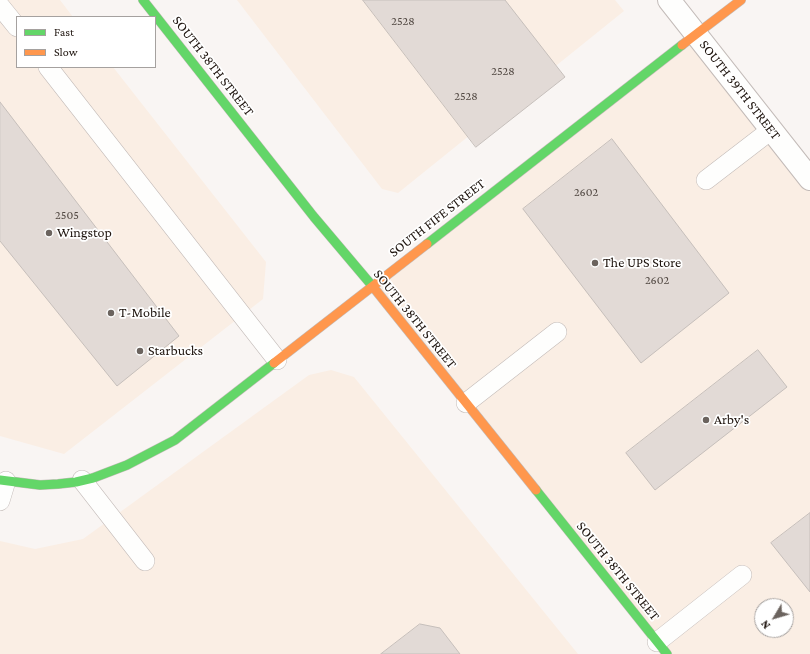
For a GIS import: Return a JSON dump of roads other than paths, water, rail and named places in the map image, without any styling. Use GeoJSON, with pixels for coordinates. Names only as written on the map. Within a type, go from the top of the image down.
{"type":"FeatureCollection","features":[{"type":"Feature","properties":{"kind":"street","name":"SOUTH 38TH STREET"},"geometry":{"type":"LineString","coordinates":[[143,0],[156,16]]}},
{"type":"Feature","properties":{"kind":"street","name":"SOUTH 39TH STREET"},"geometry":{"type":"LineString","coordinates":[[669,0],[810,179]]}},
{"type":"Feature","properties":{"kind":"street","name":"SOUTH FIFE STREET"},"geometry":{"type":"LineString","coordinates":[[3,481],[41,485],[68,483],[82,480],[127,465],[175,440],[741,0]]}},
{"type":"Feature","properties":{"kind":"street","name":"SOUTH 38TH STREET"},"geometry":{"type":"LineString","coordinates":[[156,17],[314,217],[372,286],[662,648]]}},
{"type":"Feature","properties":{"kind":"lane"},"geometry":{"type":"LineString","coordinates":[[0,6],[16,27]]}},
{"type":"Feature","properties":{"kind":"lane"},"geometry":{"type":"LineString","coordinates":[[49,68],[277,360]]}},
{"type":"Feature","properties":{"kind":"lane"},"geometry":{"type":"LineString","coordinates":[[706,180],[771,130]]}},
{"type":"Feature","properties":{"kind":"lane"},"geometry":{"type":"LineString","coordinates":[[466,403],[557,332]]}},
{"type":"Feature","properties":{"kind":"lane"},"geometry":{"type":"LineString","coordinates":[[82,480],[145,561]]}},
{"type":"Feature","properties":{"kind":"lane"},"geometry":{"type":"LineString","coordinates":[[0,501],[3,481]]}},
{"type":"Feature","properties":{"kind":"lane"},"geometry":{"type":"LineString","coordinates":[[662,648],[742,575]]}},
{"type":"Feature","properties":{"kind":"place","name":"Wingstop"},"geometry":{"type":"Point","coordinates":[49,233]}},
{"type":"Feature","properties":{"kind":"place","name":"The UPS Store"},"geometry":{"type":"Point","coordinates":[595,263]}},
{"type":"Feature","properties":{"kind":"place","name":"T-Mobile"},"geometry":{"type":"Point","coordinates":[111,313]}},
{"type":"Feature","properties":{"kind":"place","name":"Starbucks"},"geometry":{"type":"Point","coordinates":[140,351]}},
{"type":"Feature","properties":{"kind":"place","name":"Arby's"},"geometry":{"type":"Point","coordinates":[706,420]}}]}
